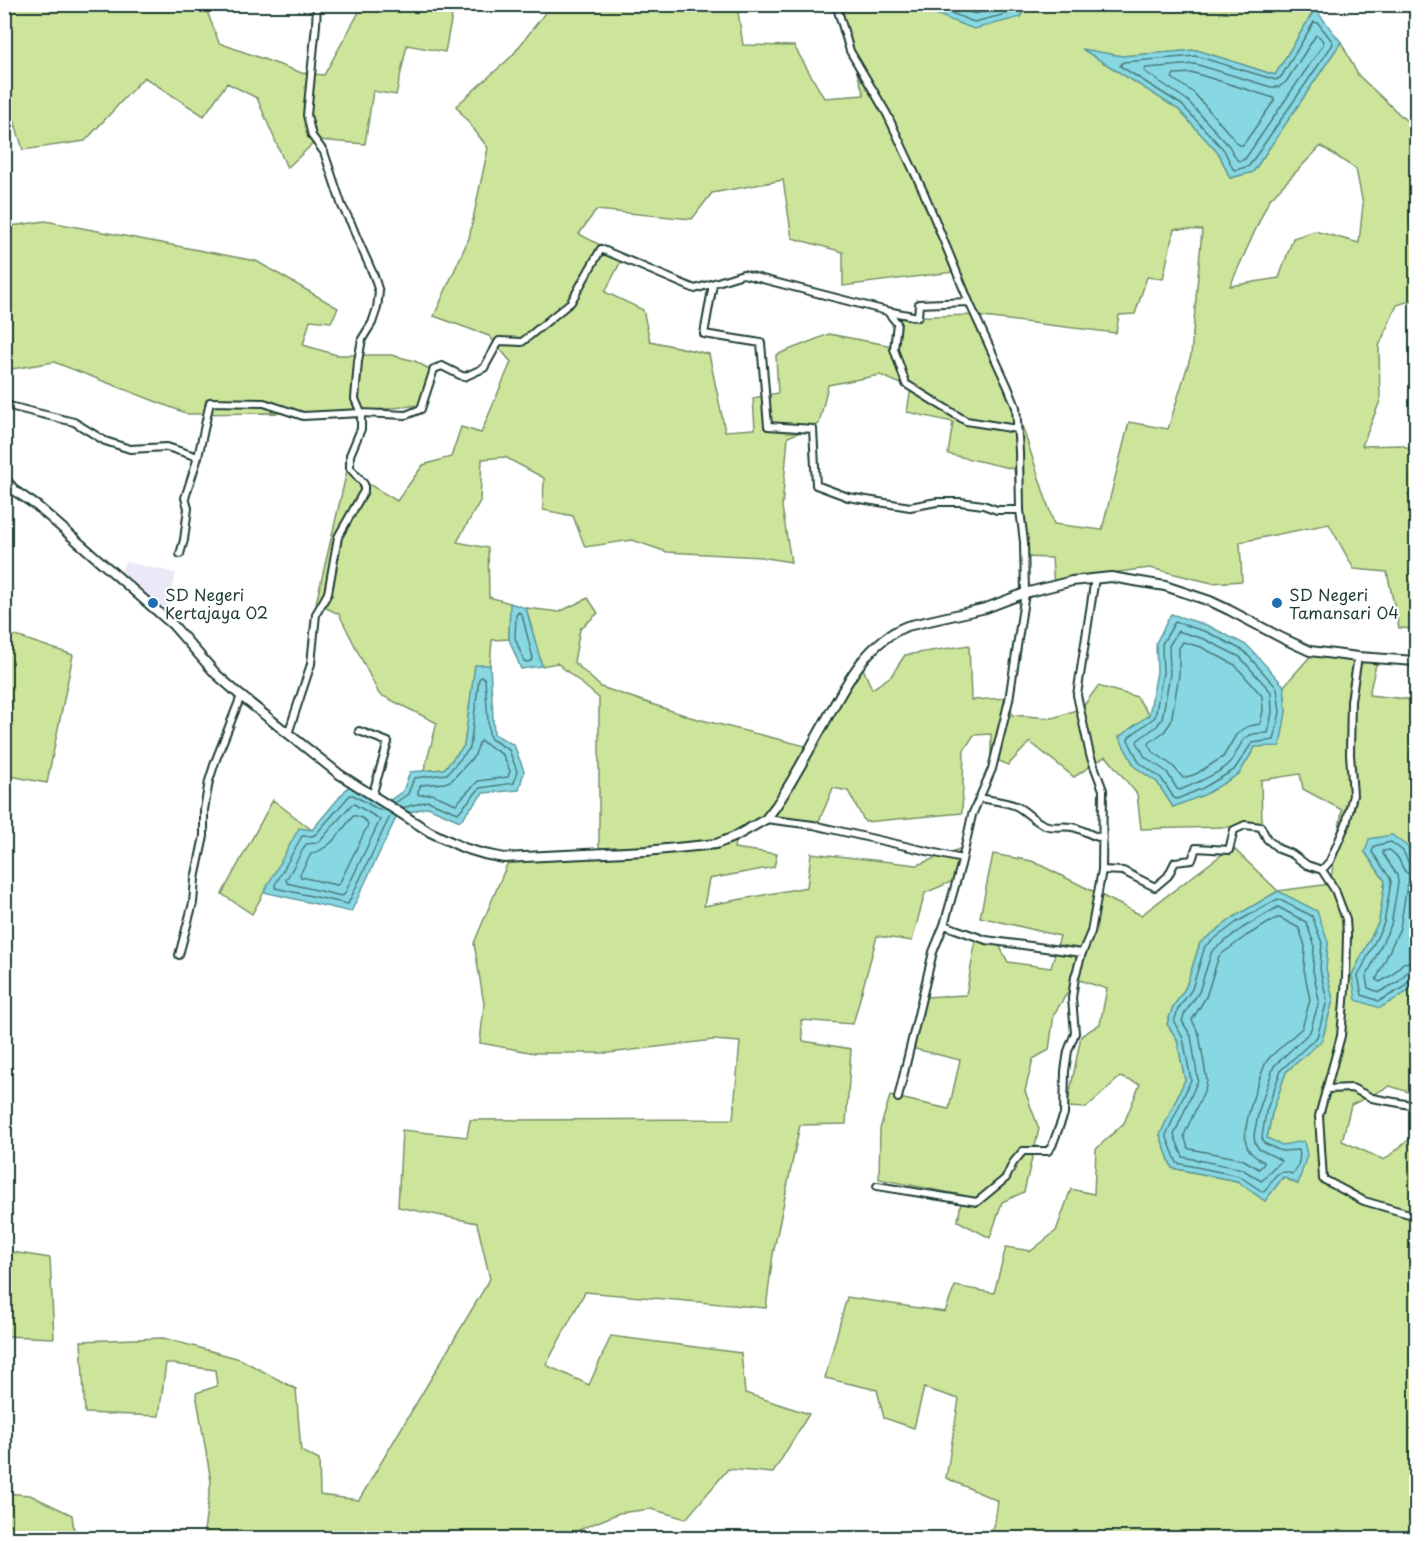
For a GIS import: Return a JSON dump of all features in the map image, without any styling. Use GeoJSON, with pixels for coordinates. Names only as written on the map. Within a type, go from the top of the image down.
{"type":"FeatureCollection","features":[{"type":"Feature","properties":{"kind":"street"},"geometry":{"type":"LineString","coordinates":[[288,734],[311,664],[316,614],[328,593],[338,537],[364,491],[364,484],[350,468],[350,455],[361,429],[356,399],[358,361],[362,339],[372,323],[377,308],[379,292],[342,206],[324,152],[312,136],[307,115],[317,4]]}},
{"type":"Feature","properties":{"kind":"street"},"geometry":{"type":"LineString","coordinates":[[836,4],[850,51],[887,114],[924,193],[969,302],[1012,397],[1016,407],[1019,452],[1020,510],[1024,542],[1024,593],[1009,700],[992,770],[972,814],[944,925],[933,952],[898,1098]]}},
{"type":"Feature","properties":{"kind":"street"},"geometry":{"type":"LineString","coordinates":[[180,554],[188,508],[186,498],[210,402],[264,403],[303,416],[360,413],[406,415],[421,409],[434,369],[442,366],[464,377],[484,368],[499,341],[522,342],[571,302],[601,249],[696,289],[743,274],[918,317],[919,304],[969,302]]}},
{"type":"Feature","properties":{"kind":"street"},"geometry":{"type":"LineString","coordinates":[[713,284],[704,334],[761,343],[768,426],[813,429],[816,485],[848,497],[910,507],[937,502],[960,502],[997,510],[1020,510]]}},
{"type":"Feature","properties":{"kind":"street"},"geometry":{"type":"LineString","coordinates":[[887,311],[897,323],[894,349],[906,384],[966,421],[1017,429]]}},
{"type":"Feature","properties":{"kind":"street"},"geometry":{"type":"LineString","coordinates":[[4,407],[9,406],[74,422],[105,441],[130,449],[167,447],[198,457]]}},
{"type":"Feature","properties":{"kind":"street"},"geometry":{"type":"LineString","coordinates":[[4,478],[15,490],[173,625],[216,674],[339,774],[430,832],[464,848],[504,858],[646,851],[716,844],[734,837],[766,819],[785,793],[845,686],[865,658],[884,640],[907,626],[986,608],[1024,593],[1071,581],[1111,577],[1165,586],[1210,601],[1310,651],[1416,662]]}},
{"type":"Feature","properties":{"kind":"street"},"geometry":{"type":"LineString","coordinates":[[877,1186],[977,1202],[1006,1178],[1013,1163],[1023,1151],[1048,1150],[1052,1146],[1064,1114],[1065,1071],[1068,1051],[1075,1033],[1072,998],[1075,977],[1091,932],[1102,870],[1103,790],[1090,755],[1077,695],[1095,578]]}},
{"type":"Feature","properties":{"kind":"street"},"geometry":{"type":"LineString","coordinates":[[1322,870],[1330,861],[1346,824],[1353,795],[1350,754],[1351,701],[1358,657]]}},
{"type":"Feature","properties":{"kind":"street"},"geometry":{"type":"LineString","coordinates":[[179,955],[193,903],[195,879],[204,836],[204,810],[209,781],[242,696]]}},
{"type":"Feature","properties":{"kind":"street"},"geometry":{"type":"LineString","coordinates":[[359,731],[388,742],[372,796]]}},
{"type":"Feature","properties":{"kind":"street"},"geometry":{"type":"LineString","coordinates":[[980,798],[1016,806],[1047,826],[1061,825],[1077,828],[1095,837],[1103,838]]}},
{"type":"Feature","properties":{"kind":"street"},"geometry":{"type":"LineString","coordinates":[[766,819],[813,825],[962,859]]}},
{"type":"Feature","properties":{"kind":"street"},"geometry":{"type":"LineString","coordinates":[[1102,870],[1123,872],[1155,887],[1168,876],[1175,862],[1192,860],[1196,848],[1229,850],[1234,830],[1245,825],[1261,827],[1267,839],[1279,849],[1292,854],[1307,865],[1322,870],[1335,890],[1346,919],[1347,934],[1341,1036],[1319,1116],[1323,1179],[1364,1201],[1416,1216]]}},
{"type":"Feature","properties":{"kind":"street"},"geometry":{"type":"LineString","coordinates":[[944,925],[986,940],[1082,952]]}},
{"type":"Feature","properties":{"kind":"street"},"geometry":{"type":"LineString","coordinates":[[1327,1089],[1352,1088],[1372,1098],[1416,1106]]}},
{"type":"Feature","properties":{"kind":"shaded area"},"geometry":{"type":"Polygon","coordinates":[[[125,562],[176,573],[166,616],[118,579],[125,562]]]}},
{"type":"Feature","properties":{"kind":"green space"},"geometry":{"type":"Polygon","coordinates":[[[4,5],[205,6],[219,43],[302,73],[324,75],[363,5],[454,5],[445,52],[407,45],[396,95],[373,91],[365,144],[317,140],[287,168],[257,98],[227,83],[204,116],[144,77],[85,141],[23,150],[5,89],[4,5]]]}},
{"type":"Feature","properties":{"kind":"green space"},"geometry":{"type":"Polygon","coordinates":[[[551,5],[737,5],[743,45],[794,46],[824,98],[864,95],[836,5],[922,5],[925,10],[1021,17],[1024,5],[1308,5],[1315,9],[1275,75],[1197,50],[1122,56],[1084,50],[1178,109],[1219,154],[1230,178],[1253,172],[1341,42],[1358,75],[1413,127],[1416,133],[1416,299],[1397,305],[1379,346],[1380,401],[1362,446],[1401,445],[1416,451],[1416,493],[1408,494],[1416,521],[1416,629],[1399,628],[1387,572],[1354,569],[1329,524],[1240,542],[1242,581],[1212,583],[1150,568],[1094,575],[1054,587],[1052,558],[1023,557],[1014,469],[948,454],[953,422],[907,412],[911,388],[880,375],[828,385],[819,424],[788,437],[782,507],[791,562],[761,557],[667,552],[632,540],[585,547],[573,516],[543,510],[544,478],[505,457],[482,459],[480,501],[457,542],[488,548],[489,597],[510,603],[509,639],[492,640],[490,665],[475,666],[464,746],[444,769],[424,771],[437,723],[379,694],[339,614],[316,603],[347,471],[397,501],[423,465],[451,457],[461,427],[481,433],[511,362],[489,336],[434,316],[469,238],[488,148],[456,106],[512,56],[551,5]],[[1321,146],[1269,200],[1230,286],[1279,278],[1293,238],[1315,231],[1359,243],[1363,204],[1356,169],[1321,146]],[[783,180],[712,193],[692,219],[596,210],[579,234],[623,257],[605,292],[643,310],[650,341],[709,354],[725,431],[755,429],[753,398],[778,393],[776,355],[829,334],[893,346],[898,317],[973,315],[953,272],[843,286],[843,252],[792,238],[783,180]],[[1174,229],[1163,279],[1147,277],[1135,314],[1119,315],[1116,333],[974,316],[1016,407],[1054,524],[1102,530],[1129,422],[1168,429],[1191,355],[1202,230],[1174,229]]]}},
{"type":"Feature","properties":{"kind":"green space"},"geometry":{"type":"Polygon","coordinates":[[[45,221],[256,261],[338,308],[331,322],[310,320],[303,345],[337,355],[391,355],[415,361],[431,370],[427,404],[334,415],[188,414],[54,362],[5,370],[5,227],[45,221]]]}},
{"type":"Feature","properties":{"kind":"green space"},"geometry":{"type":"Polygon","coordinates":[[[588,598],[598,613],[580,629],[574,662],[601,687],[690,717],[809,747],[858,657],[872,689],[891,676],[905,655],[969,645],[971,700],[1010,698],[1012,715],[1053,718],[1082,708],[1098,686],[1137,697],[1149,715],[1119,737],[1135,767],[1157,782],[1173,807],[1239,774],[1255,747],[1286,712],[1284,686],[1314,652],[1377,660],[1369,695],[1416,700],[1416,868],[1408,847],[1365,852],[1385,881],[1379,921],[1352,975],[1407,992],[1416,980],[1416,1105],[1412,1093],[1390,1086],[1351,1105],[1342,1141],[1384,1160],[1416,1134],[1416,1538],[978,1538],[994,1527],[998,1501],[946,1478],[959,1399],[924,1388],[914,1428],[884,1418],[877,1390],[825,1378],[847,1297],[945,1312],[955,1286],[994,1293],[1006,1247],[1031,1251],[1056,1231],[1071,1189],[1094,1194],[1096,1149],[1124,1123],[1140,1084],[1120,1077],[1086,1108],[1067,1107],[1081,1036],[1100,1024],[1107,989],[1076,979],[1054,1014],[1049,1050],[1033,1059],[1025,1091],[1039,1129],[1024,1192],[1002,1202],[990,1238],[958,1221],[962,1195],[879,1179],[880,1129],[890,1096],[949,1109],[960,1060],[911,1048],[924,997],[966,995],[976,939],[999,945],[1008,962],[1051,968],[1060,936],[980,917],[993,854],[1032,861],[1141,915],[1232,847],[1278,891],[1330,884],[1342,810],[1303,789],[1300,774],[1261,780],[1262,826],[1141,829],[1137,794],[1106,756],[1074,777],[1030,742],[1008,765],[991,757],[991,734],[974,735],[964,750],[962,813],[865,822],[848,791],[833,788],[817,826],[755,820],[737,831],[734,848],[777,854],[774,867],[709,879],[704,906],[807,887],[811,853],[917,865],[962,848],[953,881],[925,893],[912,941],[877,936],[853,1024],[801,1020],[803,1041],[851,1049],[846,1124],[800,1125],[773,1254],[766,1308],[585,1292],[546,1365],[589,1385],[611,1336],[741,1353],[745,1393],[809,1414],[773,1473],[728,1469],[686,1519],[651,1509],[619,1513],[579,1530],[596,1538],[203,1538],[211,1481],[196,1393],[217,1386],[215,1370],[166,1363],[159,1416],[85,1413],[81,1341],[163,1338],[240,1359],[296,1389],[301,1451],[319,1460],[320,1495],[359,1500],[490,1279],[477,1223],[398,1207],[402,1130],[467,1137],[470,1120],[733,1119],[740,1042],[713,1040],[609,1053],[535,1053],[480,1043],[484,1004],[474,943],[508,862],[599,854],[599,698],[557,663],[542,666],[526,608],[559,612],[588,598]],[[1278,891],[1234,917],[1200,943],[1186,987],[1173,1007],[1167,1024],[1177,1039],[1185,1080],[1160,1135],[1172,1168],[1237,1181],[1265,1201],[1283,1177],[1297,1184],[1282,1146],[1267,1138],[1272,1113],[1286,1072],[1322,1040],[1333,1000],[1326,969],[1328,942],[1278,891]]]}},
{"type":"Feature","properties":{"kind":"green space"},"geometry":{"type":"Polygon","coordinates":[[[4,632],[73,655],[47,783],[5,775],[4,632]]]}},
{"type":"Feature","properties":{"kind":"green space"},"geometry":{"type":"Polygon","coordinates":[[[273,800],[312,830],[299,829],[252,914],[222,894],[273,800]]]}},
{"type":"Feature","properties":{"kind":"green space"},"geometry":{"type":"Polygon","coordinates":[[[5,1251],[50,1258],[54,1338],[5,1336],[5,1251]]]}},
{"type":"Feature","properties":{"kind":"green space"},"geometry":{"type":"Polygon","coordinates":[[[4,1493],[30,1495],[72,1515],[75,1538],[5,1538],[4,1493]]]}},
{"type":"Feature","properties":{"kind":"water"},"geometry":{"type":"Polygon","coordinates":[[[922,5],[1024,5],[1021,17],[974,29],[925,10],[922,5]]]}},
{"type":"Feature","properties":{"kind":"water"},"geometry":{"type":"Polygon","coordinates":[[[1315,9],[1341,42],[1253,172],[1230,178],[1219,154],[1178,109],[1082,49],[1122,56],[1197,50],[1275,75],[1315,9]]]}},
{"type":"Feature","properties":{"kind":"water"},"geometry":{"type":"Polygon","coordinates":[[[510,603],[526,608],[542,666],[521,669],[509,639],[510,603]]]}},
{"type":"Feature","properties":{"kind":"water"},"geometry":{"type":"Polygon","coordinates":[[[1171,614],[1209,626],[1248,646],[1284,686],[1286,712],[1280,746],[1255,747],[1239,774],[1206,794],[1173,807],[1157,782],[1135,767],[1119,737],[1149,715],[1157,672],[1156,643],[1171,614]]]}},
{"type":"Feature","properties":{"kind":"water"},"geometry":{"type":"Polygon","coordinates":[[[475,665],[490,665],[494,734],[514,745],[524,771],[519,790],[483,793],[460,821],[428,807],[397,816],[351,912],[264,892],[299,828],[312,830],[349,786],[383,805],[403,791],[410,772],[444,769],[464,746],[475,665]]]}},
{"type":"Feature","properties":{"kind":"water"},"geometry":{"type":"Polygon","coordinates":[[[1392,835],[1408,847],[1416,868],[1416,980],[1407,992],[1380,1008],[1356,1000],[1352,975],[1379,921],[1385,881],[1365,852],[1369,839],[1392,835]]]}},
{"type":"Feature","properties":{"kind":"water"},"geometry":{"type":"Polygon","coordinates":[[[1278,891],[1317,911],[1328,942],[1326,969],[1333,1000],[1322,1040],[1286,1072],[1272,1113],[1267,1138],[1282,1145],[1304,1141],[1307,1155],[1298,1184],[1283,1177],[1265,1201],[1237,1181],[1172,1168],[1160,1135],[1185,1080],[1177,1039],[1167,1024],[1173,1007],[1186,987],[1200,943],[1234,917],[1278,891]]]}},
{"type":"Feature","properties":{"kind":"place","name":"SD Negeri Kertajaya 02"},"geometry":{"type":"Point","coordinates":[153,603]}},
{"type":"Feature","properties":{"kind":"place","name":"SD Negeri Tamansari 04"},"geometry":{"type":"Point","coordinates":[1277,603]}}]}
